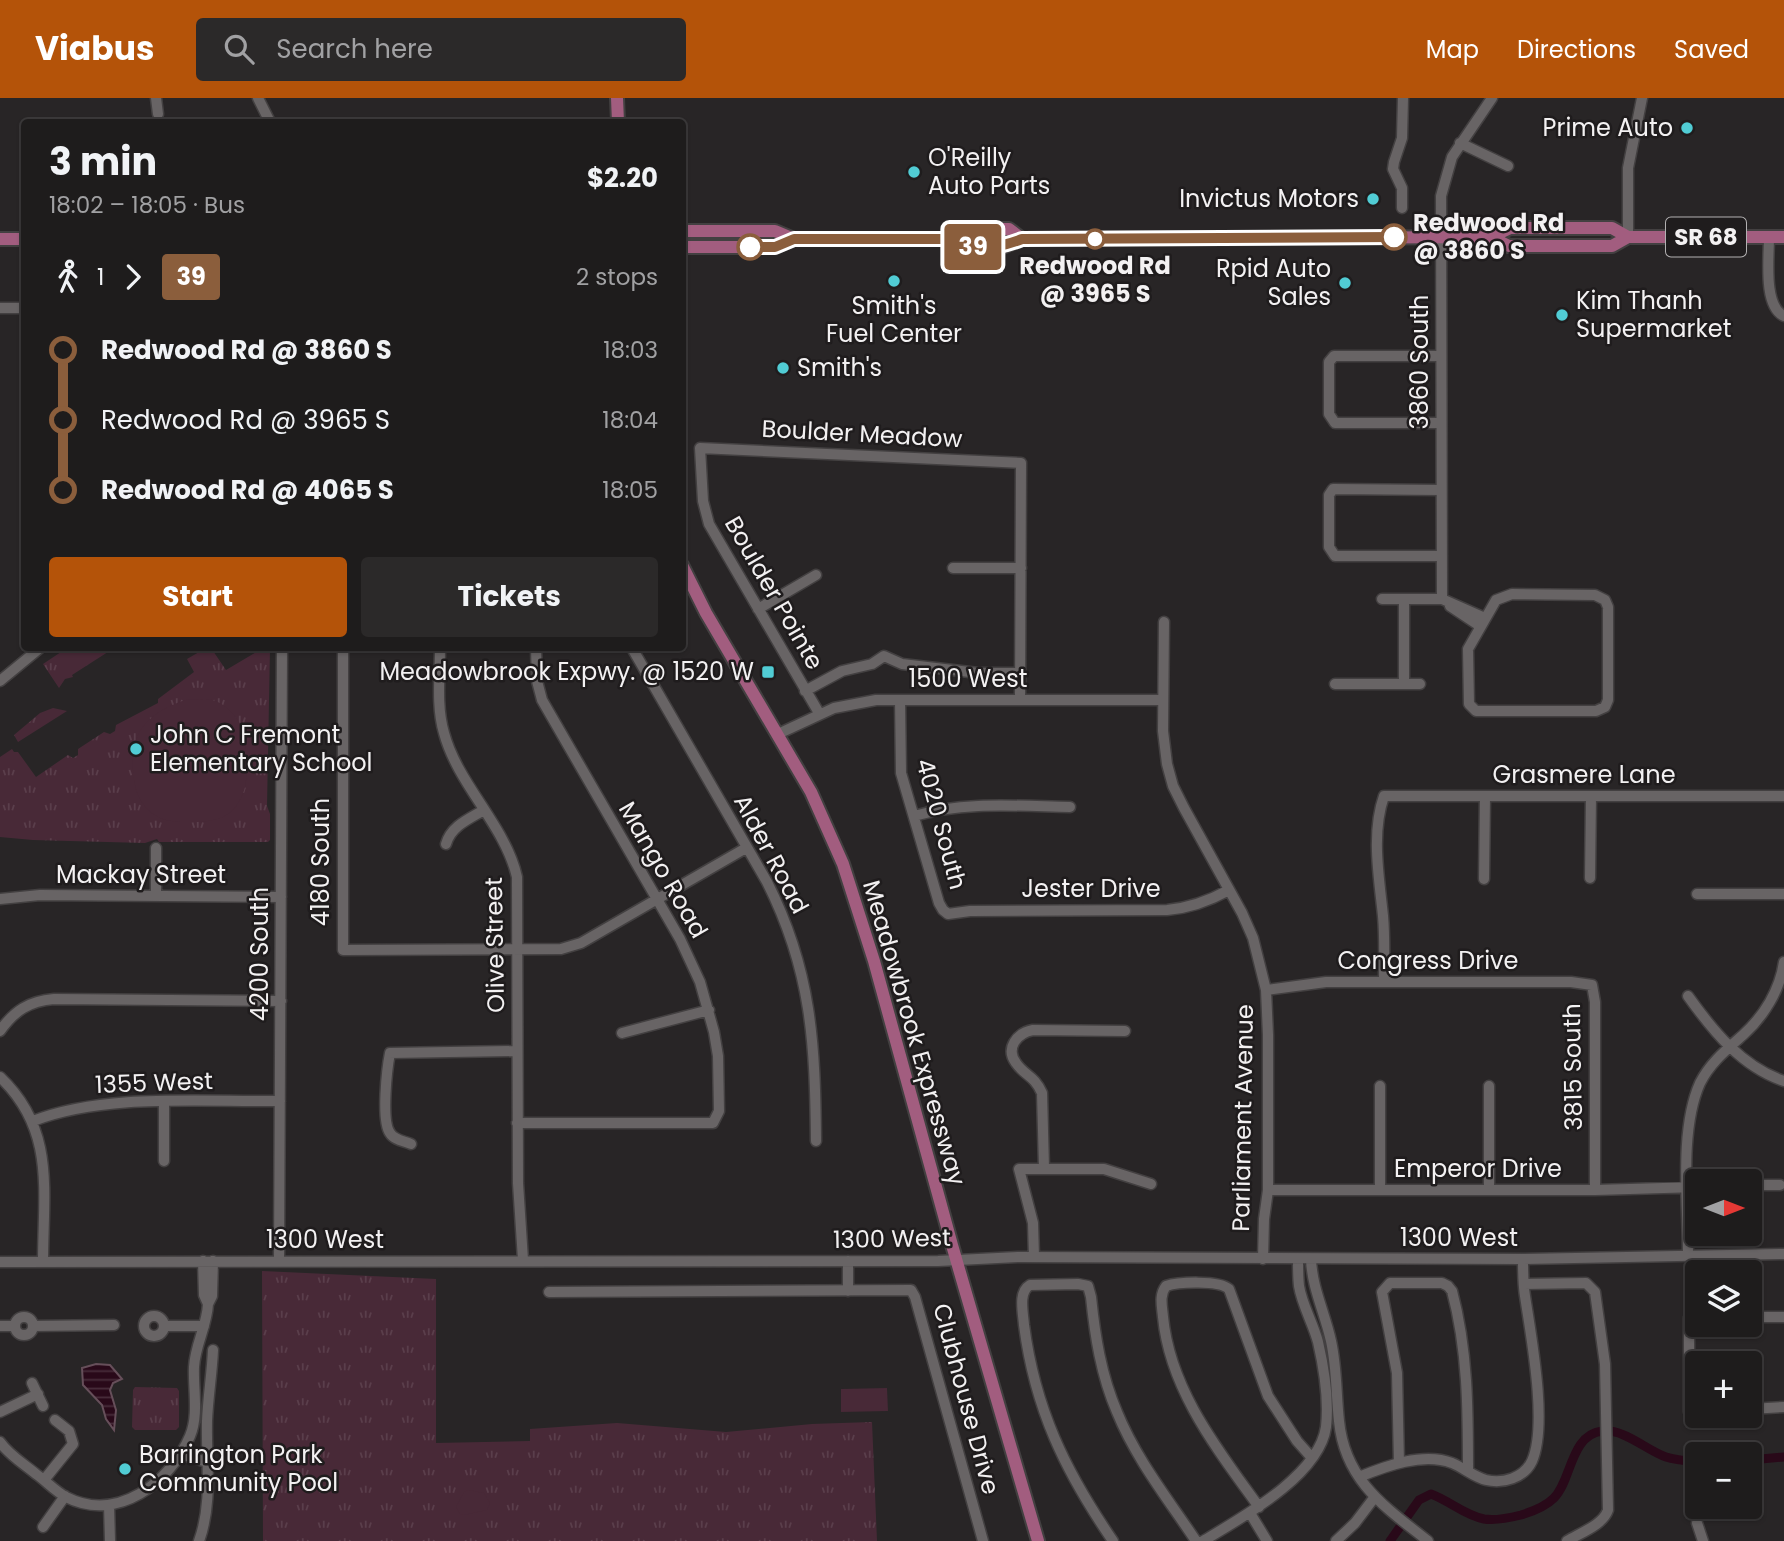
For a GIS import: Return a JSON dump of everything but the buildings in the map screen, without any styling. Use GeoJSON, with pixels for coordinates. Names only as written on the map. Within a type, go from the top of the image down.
{"type":"FeatureCollection","features":[{"type":"Feature","properties":{"kind":"main road"},"geometry":{"type":"LineString","coordinates":[[617,98],[618,119]]}},
{"type":"Feature","properties":{"kind":"main road","name":"SR 68"},"geometry":{"type":"LineString","coordinates":[[945,239],[956,247],[1003,247],[1022,239],[1491,237],[1510,228],[1612,228],[1628,237]]}},
{"type":"Feature","properties":{"kind":"main road","name":"SR 68"},"geometry":{"type":"LineString","coordinates":[[686,231],[775,231],[794,239],[945,239],[966,229],[1009,229],[1022,239]]}},
{"type":"Feature","properties":{"kind":"main road","name":"SR 68"},"geometry":{"type":"LineString","coordinates":[[1491,237],[1509,246],[1612,246],[1628,237],[1784,237]]}},
{"type":"Feature","properties":{"kind":"main road"},"geometry":{"type":"LineString","coordinates":[[0,239],[21,239]]}},
{"type":"Feature","properties":{"kind":"main road","name":"SR 68"},"geometry":{"type":"LineString","coordinates":[[686,247],[775,247],[794,239]]}},
{"type":"Feature","properties":{"kind":"main road","name":"Meadowbrook Expressway"},"geometry":{"type":"LineString","coordinates":[[686,573],[706,613],[811,792],[857,905],[1038,1541]]}},
{"type":"Feature","properties":{"kind":"street"},"geometry":{"type":"LineString","coordinates":[[156,98],[158,114]]}},
{"type":"Feature","properties":{"kind":"street"},"geometry":{"type":"LineString","coordinates":[[258,98],[268,119]]}},
{"type":"Feature","properties":{"kind":"street"},"geometry":{"type":"LineString","coordinates":[[1402,208],[1402,188],[1393,169],[1402,138],[1403,98]]}},
{"type":"Feature","properties":{"kind":"street","name":"3860 South"},"geometry":{"type":"LineString","coordinates":[[1442,599],[1441,196],[1445,176],[1460,143],[1479,120],[1492,98]]}},
{"type":"Feature","properties":{"kind":"street"},"geometry":{"type":"LineString","coordinates":[[1628,237],[1628,168],[1642,98]]}},
{"type":"Feature","properties":{"kind":"street"},"geometry":{"type":"LineString","coordinates":[[1460,143],[1508,166]]}},
{"type":"Feature","properties":{"kind":"street"},"geometry":{"type":"LineString","coordinates":[[1769,237],[1771,299],[1776,311],[1784,316]]}},
{"type":"Feature","properties":{"kind":"street"},"geometry":{"type":"LineString","coordinates":[[0,308],[21,308]]}},
{"type":"Feature","properties":{"kind":"street"},"geometry":{"type":"LineString","coordinates":[[1440,356],[1334,356],[1329,362],[1329,414],[1335,423],[1441,423]]}},
{"type":"Feature","properties":{"kind":"street","name":"Boulder Meadow"},"geometry":{"type":"LineString","coordinates":[[700,448],[1021,463],[1021,568]]}},
{"type":"Feature","properties":{"kind":"street","name":"Boulder Pointe"},"geometry":{"type":"LineString","coordinates":[[700,448],[703,501],[709,524],[818,713]]}},
{"type":"Feature","properties":{"kind":"street"},"geometry":{"type":"LineString","coordinates":[[1441,489],[1333,489],[1329,495],[1329,547],[1335,556],[1442,556]]}},
{"type":"Feature","properties":{"kind":"street"},"geometry":{"type":"LineString","coordinates":[[953,568],[1021,568],[1020,700]]}},
{"type":"Feature","properties":{"kind":"street"},"geometry":{"type":"LineString","coordinates":[[758,609],[816,575]]}},
{"type":"Feature","properties":{"kind":"street"},"geometry":{"type":"LineString","coordinates":[[1506,595],[1602,597],[1608,607],[1607,703],[1596,711],[1476,711],[1469,705],[1468,649],[1483,622],[1496,600],[1506,595]]}},
{"type":"Feature","properties":{"kind":"street"},"geometry":{"type":"LineString","coordinates":[[1382,599],[1442,599],[1483,622]]}},
{"type":"Feature","properties":{"kind":"street"},"geometry":{"type":"LineString","coordinates":[[1404,599],[1404,684]]}},
{"type":"Feature","properties":{"kind":"street","name":"Parliament Avenue"},"geometry":{"type":"LineString","coordinates":[[1164,622],[1164,741],[1173,786],[1253,938],[1266,990],[1268,1190],[1263,1259]]}},
{"type":"Feature","properties":{"kind":"street"},"geometry":{"type":"LineString","coordinates":[[0,681],[36,651]]}},
{"type":"Feature","properties":{"kind":"street","name":"4200 South"},"geometry":{"type":"LineString","coordinates":[[279,1260],[282,651]]}},
{"type":"Feature","properties":{"kind":"street","name":"4180 South"},"geometry":{"type":"LineString","coordinates":[[344,651],[343,950],[517,951]]}},
{"type":"Feature","properties":{"kind":"street","name":"Olive Street"},"geometry":{"type":"LineString","coordinates":[[440,651],[440,706],[444,733],[452,754],[514,865],[517,896],[518,1183],[523,1260]]}},
{"type":"Feature","properties":{"kind":"street","name":"Mango Road"},"geometry":{"type":"LineString","coordinates":[[517,1123],[713,1123],[719,1111],[719,1068],[709,1010],[691,960],[547,709],[537,681],[537,651]]}},
{"type":"Feature","properties":{"kind":"street","name":"Alder Road"},"geometry":{"type":"LineString","coordinates":[[634,651],[767,882],[784,920],[799,963],[809,1007],[814,1053],[816,1141]]}},
{"type":"Feature","properties":{"kind":"street"},"geometry":{"type":"LineString","coordinates":[[806,691],[842,671],[872,664],[884,656],[902,664],[978,673],[1020,673]]}},
{"type":"Feature","properties":{"kind":"street"},"geometry":{"type":"LineString","coordinates":[[1335,684],[1420,684]]}},
{"type":"Feature","properties":{"kind":"street","name":"1500 West"},"geometry":{"type":"LineString","coordinates":[[778,734],[818,713],[853,703],[900,700],[1163,700]]}},
{"type":"Feature","properties":{"kind":"street","name":"4020 South"},"geometry":{"type":"LineString","coordinates":[[900,700],[900,761],[939,903],[948,914]]}},
{"type":"Feature","properties":{"kind":"street","name":"Grasmere Lane"},"geometry":{"type":"LineString","coordinates":[[1384,982],[1384,932],[1378,887],[1378,812],[1384,796],[1784,796]]}},
{"type":"Feature","properties":{"kind":"street"},"geometry":{"type":"LineString","coordinates":[[1484,878],[1485,796]]}},
{"type":"Feature","properties":{"kind":"street"},"geometry":{"type":"LineString","coordinates":[[1590,878],[1591,796]]}},
{"type":"Feature","properties":{"kind":"street"},"geometry":{"type":"LineString","coordinates":[[914,816],[966,806],[1070,807]]}},
{"type":"Feature","properties":{"kind":"street"},"geometry":{"type":"LineString","coordinates":[[446,844],[457,827],[484,810]]}},
{"type":"Feature","properties":{"kind":"street"},"geometry":{"type":"LineString","coordinates":[[156,848],[156,896]]}},
{"type":"Feature","properties":{"kind":"street"},"geometry":{"type":"LineString","coordinates":[[517,951],[547,951],[571,947],[746,848]]}},
{"type":"Feature","properties":{"kind":"street","name":"Jester Drive"},"geometry":{"type":"LineString","coordinates":[[948,914],[970,911],[1184,909],[1229,890]]}},
{"type":"Feature","properties":{"kind":"street"},"geometry":{"type":"LineString","coordinates":[[1696,894],[1784,894]]}},
{"type":"Feature","properties":{"kind":"street","name":"Mackay Street"},"geometry":{"type":"LineString","coordinates":[[0,899],[21,895],[281,897]]}},
{"type":"Feature","properties":{"kind":"street"},"geometry":{"type":"LineString","coordinates":[[1692,1169],[1690,1111],[1700,1082],[1712,1063],[1757,1021],[1767,1007],[1782,975],[1784,962]]}},
{"type":"Feature","properties":{"kind":"street","name":"Congress Drive"},"geometry":{"type":"LineString","coordinates":[[1266,990],[1313,983],[1571,982],[1592,985]]}},
{"type":"Feature","properties":{"kind":"street","name":"3815 South"},"geometry":{"type":"LineString","coordinates":[[1592,985],[1595,1003],[1595,1190]]}},
{"type":"Feature","properties":{"kind":"street"},"geometry":{"type":"LineString","coordinates":[[1688,996],[1729,1046],[1757,1069],[1784,1081]]}},
{"type":"Feature","properties":{"kind":"street"},"geometry":{"type":"LineString","coordinates":[[0,1031],[20,1009],[39,1000],[281,1001]]}},
{"type":"Feature","properties":{"kind":"street"},"geometry":{"type":"LineString","coordinates":[[622,1033],[709,1010]]}},
{"type":"Feature","properties":{"kind":"street"},"geometry":{"type":"LineString","coordinates":[[1044,1168],[1042,1093],[1038,1083],[1015,1062],[1012,1046],[1015,1040],[1020,1034],[1033,1030],[1125,1031]]}},
{"type":"Feature","properties":{"kind":"street"},"geometry":{"type":"LineString","coordinates":[[411,1144],[389,1133],[387,1087],[390,1053],[517,1051]]}},
{"type":"Feature","properties":{"kind":"street"},"geometry":{"type":"LineString","coordinates":[[0,1077],[23,1104],[33,1121],[43,1157],[43,1262]]}},
{"type":"Feature","properties":{"kind":"street"},"geometry":{"type":"LineString","coordinates":[[1380,1086],[1380,1190]]}},
{"type":"Feature","properties":{"kind":"street"},"geometry":{"type":"LineString","coordinates":[[1489,1086],[1489,1190]]}},
{"type":"Feature","properties":{"kind":"street","name":"1355 West"},"geometry":{"type":"LineString","coordinates":[[33,1121],[58,1111],[80,1107],[164,1102],[280,1101]]}},
{"type":"Feature","properties":{"kind":"street"},"geometry":{"type":"LineString","coordinates":[[164,1102],[164,1161]]}},
{"type":"Feature","properties":{"kind":"street"},"geometry":{"type":"LineString","coordinates":[[1034,1257],[1033,1223],[1019,1169],[1104,1169],[1151,1184]]}},
{"type":"Feature","properties":{"kind":"street"},"geometry":{"type":"LineString","coordinates":[[1762,1185],[1780,1185]]}},
{"type":"Feature","properties":{"kind":"street","name":"Emperor Drive"},"geometry":{"type":"LineString","coordinates":[[1268,1190],[1595,1190],[1685,1187]]}},
{"type":"Feature","properties":{"kind":"street"},"geometry":{"type":"LineString","coordinates":[[1688,1254],[1689,1246]]}},
{"type":"Feature","properties":{"kind":"street","name":"1300 West"},"geometry":{"type":"LineString","coordinates":[[0,1262],[848,1261],[1034,1257],[1523,1259],[1784,1254]]}},
{"type":"Feature","properties":{"kind":"street"},"geometry":{"type":"LineString","coordinates":[[1203,1541],[1254,1510],[1287,1484],[1311,1458],[1326,1429],[1321,1361],[1312,1323],[1300,1290],[1298,1259]]}},
{"type":"Feature","properties":{"kind":"street"},"geometry":{"type":"LineString","coordinates":[[1311,1259],[1312,1282],[1332,1342],[1344,1447],[1359,1477],[1374,1498],[1428,1541]]}},
{"type":"Feature","properties":{"kind":"street"},"geometry":{"type":"LineString","coordinates":[[1359,1477],[1399,1463],[1431,1459],[1443,1460],[1484,1480],[1504,1481],[1524,1472],[1533,1460],[1537,1440],[1537,1392],[1523,1259]]}},
{"type":"Feature","properties":{"kind":"street"},"geometry":{"type":"LineString","coordinates":[[1,1445],[65,1496],[84,1503],[109,1505],[131,1499],[150,1489],[180,1454],[192,1432],[195,1361],[208,1304],[204,1295],[208,1261]]}},
{"type":"Feature","properties":{"kind":"street"},"geometry":{"type":"LineString","coordinates":[[848,1261],[848,1291]]}},
{"type":"Feature","properties":{"kind":"street"},"geometry":{"type":"LineString","coordinates":[[1399,1463],[1397,1373],[1381,1295],[1384,1287],[1390,1283],[1442,1283],[1452,1291],[1465,1363],[1468,1471]]}},
{"type":"Feature","properties":{"kind":"street"},"geometry":{"type":"LineString","coordinates":[[1113,1541],[1070,1475],[1041,1407],[1027,1350],[1023,1317],[1026,1287],[1035,1284],[1087,1286],[1102,1366],[1117,1412],[1137,1452],[1196,1541]]}},
{"type":"Feature","properties":{"kind":"street"},"geometry":{"type":"LineString","coordinates":[[1524,1284],[1590,1284],[1595,1292],[1601,1326],[1607,1430],[1606,1515],[1567,1541]]}},
{"type":"Feature","properties":{"kind":"street"},"geometry":{"type":"LineString","coordinates":[[1267,1541],[1254,1510],[1184,1392],[1163,1322],[1161,1292],[1166,1286],[1226,1285],[1231,1292],[1268,1396],[1311,1458]]}},
{"type":"Feature","properties":{"kind":"street","name":"Clubhouse Drive"},"geometry":{"type":"LineString","coordinates":[[549,1293],[911,1290],[983,1541]]}},
{"type":"Feature","properties":{"kind":"street"},"geometry":{"type":"LineString","coordinates":[[0,1326],[15,1326],[19,1318],[24,1317],[29,1318],[33,1326],[114,1325]]}},
{"type":"Feature","properties":{"kind":"street"},"geometry":{"type":"LineString","coordinates":[[1762,1317],[1784,1317]]}},
{"type":"Feature","properties":{"kind":"street"},"geometry":{"type":"LineString","coordinates":[[164,1326],[204,1326]]}},
{"type":"Feature","properties":{"kind":"street"},"geometry":{"type":"LineString","coordinates":[[199,1541],[208,1504],[207,1462],[213,1350]]}},
{"type":"Feature","properties":{"kind":"street"},"geometry":{"type":"LineString","coordinates":[[32,1383],[43,1405]]}},
{"type":"Feature","properties":{"kind":"street"},"geometry":{"type":"LineString","coordinates":[[0,1412],[38,1394]]}},
{"type":"Feature","properties":{"kind":"street"},"geometry":{"type":"LineString","coordinates":[[194,1397],[210,1397]]}},
{"type":"Feature","properties":{"kind":"street"},"geometry":{"type":"LineString","coordinates":[[1762,1408],[1784,1407]]}},
{"type":"Feature","properties":{"kind":"street"},"geometry":{"type":"LineString","coordinates":[[44,1480],[73,1444],[69,1431],[55,1420]]}},
{"type":"Feature","properties":{"kind":"street"},"geometry":{"type":"LineString","coordinates":[[180,1454],[207,1462]]}},
{"type":"Feature","properties":{"kind":"street"},"geometry":{"type":"LineString","coordinates":[[44,1527],[65,1496]]}},
{"type":"Feature","properties":{"kind":"street"},"geometry":{"type":"LineString","coordinates":[[1336,1541],[1374,1498]]}},
{"type":"Feature","properties":{"kind":"street"},"geometry":{"type":"LineString","coordinates":[[109,1505],[110,1541]]}},
{"type":"Feature","properties":{"kind":"street"},"geometry":{"type":"LineString","coordinates":[[1697,1523],[1703,1541]]}},
{"type":"Feature","properties":{"kind":"green space"},"geometry":{"type":"Polygon","coordinates":[[[62,651],[109,651],[72,675],[73,677],[65,679],[59,688],[43,664],[62,651]]]}},
{"type":"Feature","properties":{"kind":"green space","name":"John C Fremont Elementary School"},"geometry":{"type":"Polygon","coordinates":[[[201,651],[213,651],[226,670],[258,651],[270,651],[268,842],[159,842],[157,839],[145,843],[0,837],[0,757],[12,749],[18,752],[36,777],[68,755],[73,758],[78,755],[78,749],[104,732],[110,734],[115,731],[116,725],[158,703],[158,699],[194,672],[187,659],[201,651]]]}},
{"type":"Feature","properties":{"kind":"green space"},"geometry":{"type":"Polygon","coordinates":[[[209,699],[222,704],[234,715],[243,734],[246,782],[239,802],[223,817],[203,822],[169,821],[158,817],[144,805],[135,784],[133,756],[135,744],[144,725],[161,711],[185,700],[209,699]]]}},
{"type":"Feature","properties":{"kind":"green space"},"geometry":{"type":"Polygon","coordinates":[[[53,708],[67,711],[18,742],[14,735],[40,713],[53,708]]]}},
{"type":"Feature","properties":{"kind":"green space"},"geometry":{"type":"Polygon","coordinates":[[[262,1271],[436,1279],[436,1443],[530,1441],[530,1429],[617,1423],[726,1432],[812,1424],[872,1422],[877,1541],[263,1541],[262,1271]]]}},
{"type":"Feature","properties":{"kind":"green space"},"geometry":{"type":"Polygon","coordinates":[[[135,1387],[177,1388],[179,1427],[176,1430],[135,1430],[132,1427],[135,1387]]]}},
{"type":"Feature","properties":{"kind":"green space"},"geometry":{"type":"Polygon","coordinates":[[[887,1388],[888,1411],[841,1412],[841,1389],[887,1388]]]}},
{"type":"Feature","properties":{"kind":"green space"},"geometry":{"type":"Polygon","coordinates":[[[468,1490],[484,1493],[490,1503],[487,1510],[460,1514],[456,1507],[464,1492],[468,1490]]]}},
{"type":"Feature","properties":{"kind":"shaded area"},"geometry":{"type":"Polygon","coordinates":[[[96,1364],[110,1365],[122,1379],[113,1383],[110,1390],[116,1410],[114,1430],[106,1419],[102,1405],[83,1385],[82,1368],[96,1364]]]}},
{"type":"Feature","properties":{"kind":"waterway"},"geometry":{"type":"LineString","coordinates":[[1390,1541],[1419,1500],[1431,1494],[1470,1514],[1489,1520],[1521,1515],[1543,1506],[1560,1490],[1577,1449],[1591,1434],[1602,1431],[1619,1433],[1658,1454],[1685,1461]]}},
{"type":"Feature","properties":{"kind":"waterway"},"geometry":{"type":"LineString","coordinates":[[1762,1459],[1784,1457]]}},
{"type":"Feature","properties":{"kind":"bus line","name":"39"},"geometry":{"type":"LineString","coordinates":[[750,247],[775,247],[794,239],[945,239],[956,247],[1003,247],[1022,239],[1394,237]]}},
{"type":"Feature","properties":{"kind":"place","name":"Prime Auto"},"geometry":{"type":"Point","coordinates":[1687,128]}},
{"type":"Feature","properties":{"kind":"place","name":"O'Reilly Auto Parts"},"geometry":{"type":"Point","coordinates":[914,172]}},
{"type":"Feature","properties":{"kind":"place","name":"Invictus Motors"},"geometry":{"type":"Point","coordinates":[1373,199]}},
{"type":"Feature","properties":{"kind":"place","name":"Redwood Rd @ 3860 S"},"geometry":{"type":"Point","coordinates":[1394,237]}},
{"type":"Feature","properties":{"kind":"place","name":"Redwood Rd @ 3965 S"},"geometry":{"type":"Point","coordinates":[1095,239]}},
{"type":"Feature","properties":{"kind":"place","name":"Smith's Fuel Center"},"geometry":{"type":"Point","coordinates":[894,281]}},
{"type":"Feature","properties":{"kind":"place","name":"Rpid Auto Sales"},"geometry":{"type":"Point","coordinates":[1345,283]}},
{"type":"Feature","properties":{"kind":"place","name":"Kim Thanh Supermarket"},"geometry":{"type":"Point","coordinates":[1562,315]}},
{"type":"Feature","properties":{"kind":"place","name":"Smith's"},"geometry":{"type":"Point","coordinates":[783,368]}},
{"type":"Feature","properties":{"kind":"place","name":"Meadowbrook Expwy. @ 1520 W"},"geometry":{"type":"Point","coordinates":[768,672]}},
{"type":"Feature","properties":{"kind":"place","name":"John C Fremont Elementary School"},"geometry":{"type":"Point","coordinates":[136,749]}},
{"type":"Feature","properties":{"kind":"place","name":"Barrington Park Community Pool"},"geometry":{"type":"Point","coordinates":[125,1469]}}]}
